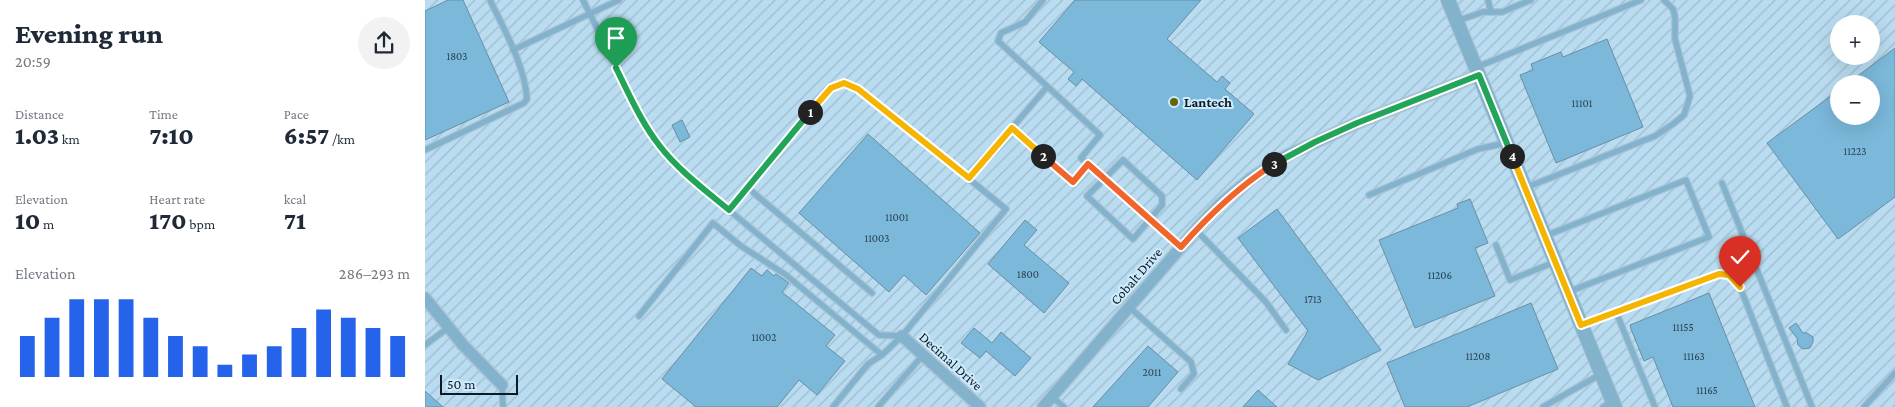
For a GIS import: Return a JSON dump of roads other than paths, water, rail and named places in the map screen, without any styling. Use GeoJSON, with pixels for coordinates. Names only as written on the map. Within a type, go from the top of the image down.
{"type":"FeatureCollection","features":[{"type":"Feature","properties":{"kind":"street"},"geometry":{"type":"LineString","coordinates":[[1448,0],[1601,374],[1610,405]]}},
{"type":"Feature","properties":{"kind":"street","name":"Cobalt Drive"},"geometry":{"type":"LineString","coordinates":[[1043,407],[1196,230],[1219,205],[1250,179],[1288,155],[1477,71]]}},
{"type":"Feature","properties":{"kind":"street"},"geometry":{"type":"LineString","coordinates":[[425,298],[448,328],[502,385]]}},
{"type":"Feature","properties":{"kind":"street","name":"Decimal Drive"},"geometry":{"type":"LineString","coordinates":[[902,336],[980,407]]}},
{"type":"Feature","properties":{"kind":"lane"},"geometry":{"type":"LineString","coordinates":[[425,150],[524,103],[527,99],[527,89],[513,50],[490,0]]}},
{"type":"Feature","properties":{"kind":"lane"},"geometry":{"type":"LineString","coordinates":[[583,0],[643,121],[659,146],[688,176],[879,335],[902,336]]}},
{"type":"Feature","properties":{"kind":"lane"},"geometry":{"type":"LineString","coordinates":[[513,50],[619,0]]}},
{"type":"Feature","properties":{"kind":"lane"},"geometry":{"type":"LineString","coordinates":[[1043,0],[1025,22],[1001,33],[998,41],[1100,135],[1081,158],[1181,247]]}},
{"type":"Feature","properties":{"kind":"lane"},"geometry":{"type":"LineString","coordinates":[[1488,0],[1491,12]]}},
{"type":"Feature","properties":{"kind":"lane"},"geometry":{"type":"LineString","coordinates":[[1457,21],[1483,12],[1502,12],[1531,0]]}},
{"type":"Feature","properties":{"kind":"lane"},"geometry":{"type":"LineString","coordinates":[[1477,71],[1641,0]]}},
{"type":"Feature","properties":{"kind":"lane"},"geometry":{"type":"LineString","coordinates":[[1525,188],[1655,136],[1684,114],[1690,96],[1675,39],[1673,9],[1664,0]]}},
{"type":"Feature","properties":{"kind":"lane"},"geometry":{"type":"LineString","coordinates":[[729,210],[831,88],[844,83],[858,89],[1006,209],[902,336],[883,356],[868,364],[833,407]]}},
{"type":"Feature","properties":{"kind":"lane"},"geometry":{"type":"LineString","coordinates":[[969,178],[1047,87]]}},
{"type":"Feature","properties":{"kind":"lane"},"geometry":{"type":"LineString","coordinates":[[1012,128],[1073,182],[1088,164]]}},
{"type":"Feature","properties":{"kind":"lane"},"geometry":{"type":"LineString","coordinates":[[1369,195],[1478,149],[1506,143]]}},
{"type":"Feature","properties":{"kind":"lane"},"geometry":{"type":"LineString","coordinates":[[1123,160],[1162,196],[1162,205],[1150,219],[1133,239],[1087,196],[1123,160]]}},
{"type":"Feature","properties":{"kind":"lane"},"geometry":{"type":"LineString","coordinates":[[1545,236],[1686,180],[1709,237],[1568,292]]}},
{"type":"Feature","properties":{"kind":"lane"},"geometry":{"type":"LineString","coordinates":[[1721,183],[1812,407]]}},
{"type":"Feature","properties":{"kind":"lane"},"geometry":{"type":"LineString","coordinates":[[748,188],[872,293]]}},
{"type":"Feature","properties":{"kind":"lane"},"geometry":{"type":"LineString","coordinates":[[639,316],[713,223],[741,246],[786,275],[883,356]]}},
{"type":"Feature","properties":{"kind":"lane"},"geometry":{"type":"LineString","coordinates":[[1196,230],[1266,302],[1285,330]]}},
{"type":"Feature","properties":{"kind":"lane"},"geometry":{"type":"LineString","coordinates":[[1495,245],[1510,280],[1555,262]]}},
{"type":"Feature","properties":{"kind":"lane"},"geometry":{"type":"LineString","coordinates":[[1581,325],[1719,274],[1729,275],[1740,287],[1787,407]]}},
{"type":"Feature","properties":{"kind":"lane"},"geometry":{"type":"LineString","coordinates":[[1129,307],[1191,362],[1193,374],[1181,389]]}},
{"type":"Feature","properties":{"kind":"lane"},"geometry":{"type":"LineString","coordinates":[[1617,312],[1655,407]]}},
{"type":"Feature","properties":{"kind":"lane"},"geometry":{"type":"LineString","coordinates":[[425,345],[448,328]]}},
{"type":"Feature","properties":{"kind":"lane"},"geometry":{"type":"LineString","coordinates":[[878,407],[923,355]]}},
{"type":"Feature","properties":{"kind":"lane"},"geometry":{"type":"LineString","coordinates":[[1864,407],[1895,373]]}},
{"type":"Feature","properties":{"kind":"lane"},"geometry":{"type":"LineString","coordinates":[[1543,407],[1601,374]]}},
{"type":"Feature","properties":{"kind":"lane"},"geometry":{"type":"LineString","coordinates":[[502,385],[503,407]]}},
{"type":"Feature","properties":{"kind":"lane"},"geometry":{"type":"LineString","coordinates":[[1052,397],[1064,407]]}},
{"type":"Feature","properties":{"kind":"place","name":"Lantech"},"geometry":{"type":"Point","coordinates":[1174,102]}}]}
